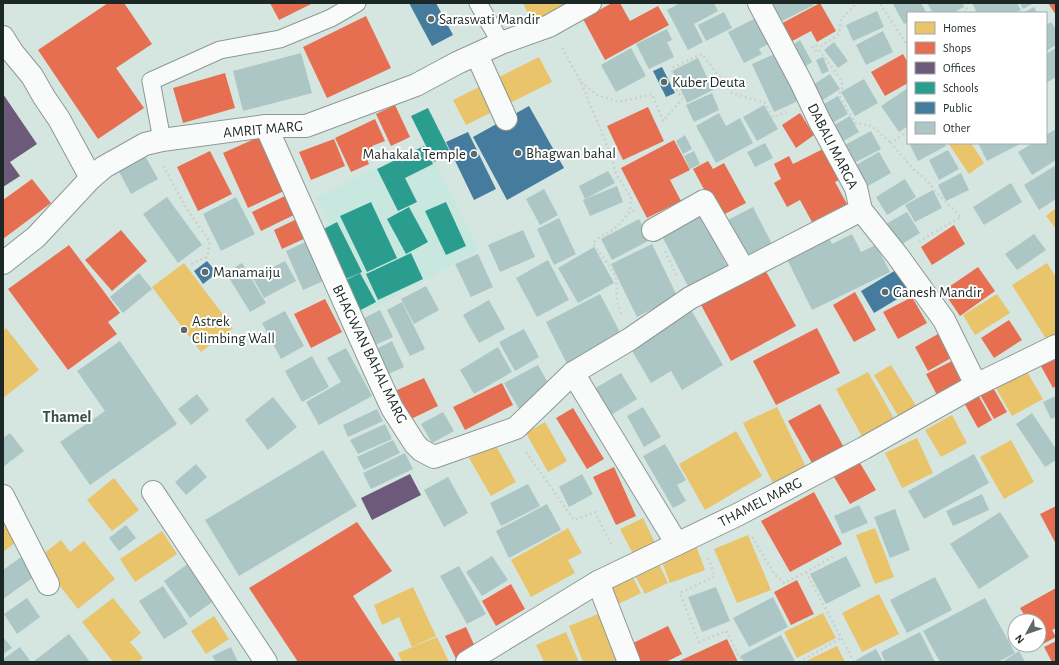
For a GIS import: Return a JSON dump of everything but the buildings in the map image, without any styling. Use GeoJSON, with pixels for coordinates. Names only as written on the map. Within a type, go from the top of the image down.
{"type":"FeatureCollection","features":[{"type":"Feature","properties":{"kind":"street","name":"AMRIT MARG"},"geometry":{"type":"LineString","coordinates":[[3,263],[36,237],[91,178],[104,168],[153,142],[266,126],[306,126],[416,85],[457,63],[501,43],[549,26],[590,3]]}},
{"type":"Feature","properties":{"kind":"street","name":"DABALI MARGA"},"geometry":{"type":"LineString","coordinates":[[759,3],[856,188],[861,210],[897,254],[944,320],[976,385]]}},
{"type":"Feature","properties":{"kind":"street"},"geometry":{"type":"LineString","coordinates":[[3,37],[13,53],[32,76],[59,119],[91,178]]}},
{"type":"Feature","properties":{"kind":"street"},"geometry":{"type":"LineString","coordinates":[[477,55],[506,119]]}},
{"type":"Feature","properties":{"kind":"street","name":"BHAGWAN BAHAL MARG"},"geometry":{"type":"LineString","coordinates":[[266,126],[392,408],[415,444],[421,450],[434,457],[516,428],[573,373],[630,339],[690,298],[861,210]]}},
{"type":"Feature","properties":{"kind":"street"},"geometry":{"type":"LineString","coordinates":[[653,230],[704,201],[744,270]]}},
{"type":"Feature","properties":{"kind":"street","name":"THAMEL MARG"},"geometry":{"type":"LineString","coordinates":[[467,662],[598,582],[739,514],[864,448],[976,385],[1056,346]]}},
{"type":"Feature","properties":{"kind":"street"},"geometry":{"type":"LineString","coordinates":[[573,373],[677,544]]}},
{"type":"Feature","properties":{"kind":"street"},"geometry":{"type":"LineString","coordinates":[[153,492],[266,662]]}},
{"type":"Feature","properties":{"kind":"street"},"geometry":{"type":"LineString","coordinates":[[3,496],[48,584]]}},
{"type":"Feature","properties":{"kind":"street"},"geometry":{"type":"LineString","coordinates":[[598,582],[629,662]]}},
{"type":"Feature","properties":{"kind":"lane"},"geometry":{"type":"LineString","coordinates":[[153,142],[151,81],[220,50],[280,39],[331,18],[357,3]]}},
{"type":"Feature","properties":{"kind":"lane"},"geometry":{"type":"LineString","coordinates":[[478,3],[501,43]]}},
{"type":"Feature","properties":{"kind":"path"},"geometry":{"type":"LineString","coordinates":[[815,65],[810,51],[814,45],[821,46],[839,34],[841,19],[857,3]]}},
{"type":"Feature","properties":{"kind":"path"},"geometry":{"type":"LineString","coordinates":[[875,3],[880,4],[907,44]]}},
{"type":"Feature","properties":{"kind":"path"},"geometry":{"type":"LineString","coordinates":[[964,3],[968,11],[966,12]]}},
{"type":"Feature","properties":{"kind":"path"},"geometry":{"type":"LineString","coordinates":[[549,26],[581,82],[612,158],[616,174],[631,197],[630,211],[616,228],[595,240],[593,244],[616,277],[617,301],[630,339]]}},
{"type":"Feature","properties":{"kind":"path"},"geometry":{"type":"LineString","coordinates":[[581,82],[597,95],[619,102],[652,94],[663,121],[682,99],[673,83],[672,68],[702,54],[732,93],[765,103],[773,117],[803,106],[801,82],[815,65],[814,52],[818,49],[840,78],[843,87],[839,95],[855,123],[872,126],[891,143],[915,171],[928,180],[934,190],[961,217],[897,254]]}},
{"type":"Feature","properties":{"kind":"path"},"geometry":{"type":"LineString","coordinates":[[891,143],[907,132]]}},
{"type":"Feature","properties":{"kind":"path"},"geometry":{"type":"LineString","coordinates":[[153,142],[164,167],[187,209],[210,242],[207,257],[189,266]]}},
{"type":"Feature","properties":{"kind":"path"},"geometry":{"type":"LineString","coordinates":[[630,211],[637,210],[646,219],[665,250],[686,293],[690,298]]}},
{"type":"Feature","properties":{"kind":"path"},"geometry":{"type":"LineString","coordinates":[[511,430],[574,520],[595,512],[624,570]]}},
{"type":"Feature","properties":{"kind":"path"},"geometry":{"type":"LineString","coordinates":[[739,514],[775,575],[784,583],[836,555]]}},
{"type":"Feature","properties":{"kind":"path"},"geometry":{"type":"LineString","coordinates":[[698,534],[715,576],[680,593],[699,642],[726,631],[742,662]]}},
{"type":"Feature","properties":{"kind":"path"},"geometry":{"type":"LineString","coordinates":[[806,572],[854,662]]}},
{"type":"Feature","properties":{"kind":"path"},"geometry":{"type":"LineString","coordinates":[[799,662],[842,638]]}},
{"type":"Feature","properties":{"kind":"shaded area"},"geometry":{"type":"Polygon","coordinates":[[[425,143],[479,250],[373,309],[353,316],[316,230],[329,224],[316,198],[425,143]]]}},
{"type":"Feature","properties":{"kind":"place","name":"Saraswati Mandir"},"geometry":{"type":"Point","coordinates":[431,19]}},
{"type":"Feature","properties":{"kind":"place","name":"Kuber Deuta"},"geometry":{"type":"Point","coordinates":[664,82]}},
{"type":"Feature","properties":{"kind":"place","name":"Bhagwan bahal"},"geometry":{"type":"Point","coordinates":[518,153]}},
{"type":"Feature","properties":{"kind":"place","name":"Mahakala Temple"},"geometry":{"type":"Point","coordinates":[474,154]}},
{"type":"Feature","properties":{"kind":"place","name":"Manamaiju"},"geometry":{"type":"Point","coordinates":[205,272]}},
{"type":"Feature","properties":{"kind":"place","name":"Ganesh Mandir"},"geometry":{"type":"Point","coordinates":[885,292]}},
{"type":"Feature","properties":{"kind":"place","name":"Astrek Climbing Wall"},"geometry":{"type":"Point","coordinates":[184,330]}},
{"type":"Feature","properties":{"kind":"district","name":"Thamel"},"geometry":{"type":"Point","coordinates":[67,416]}}]}
